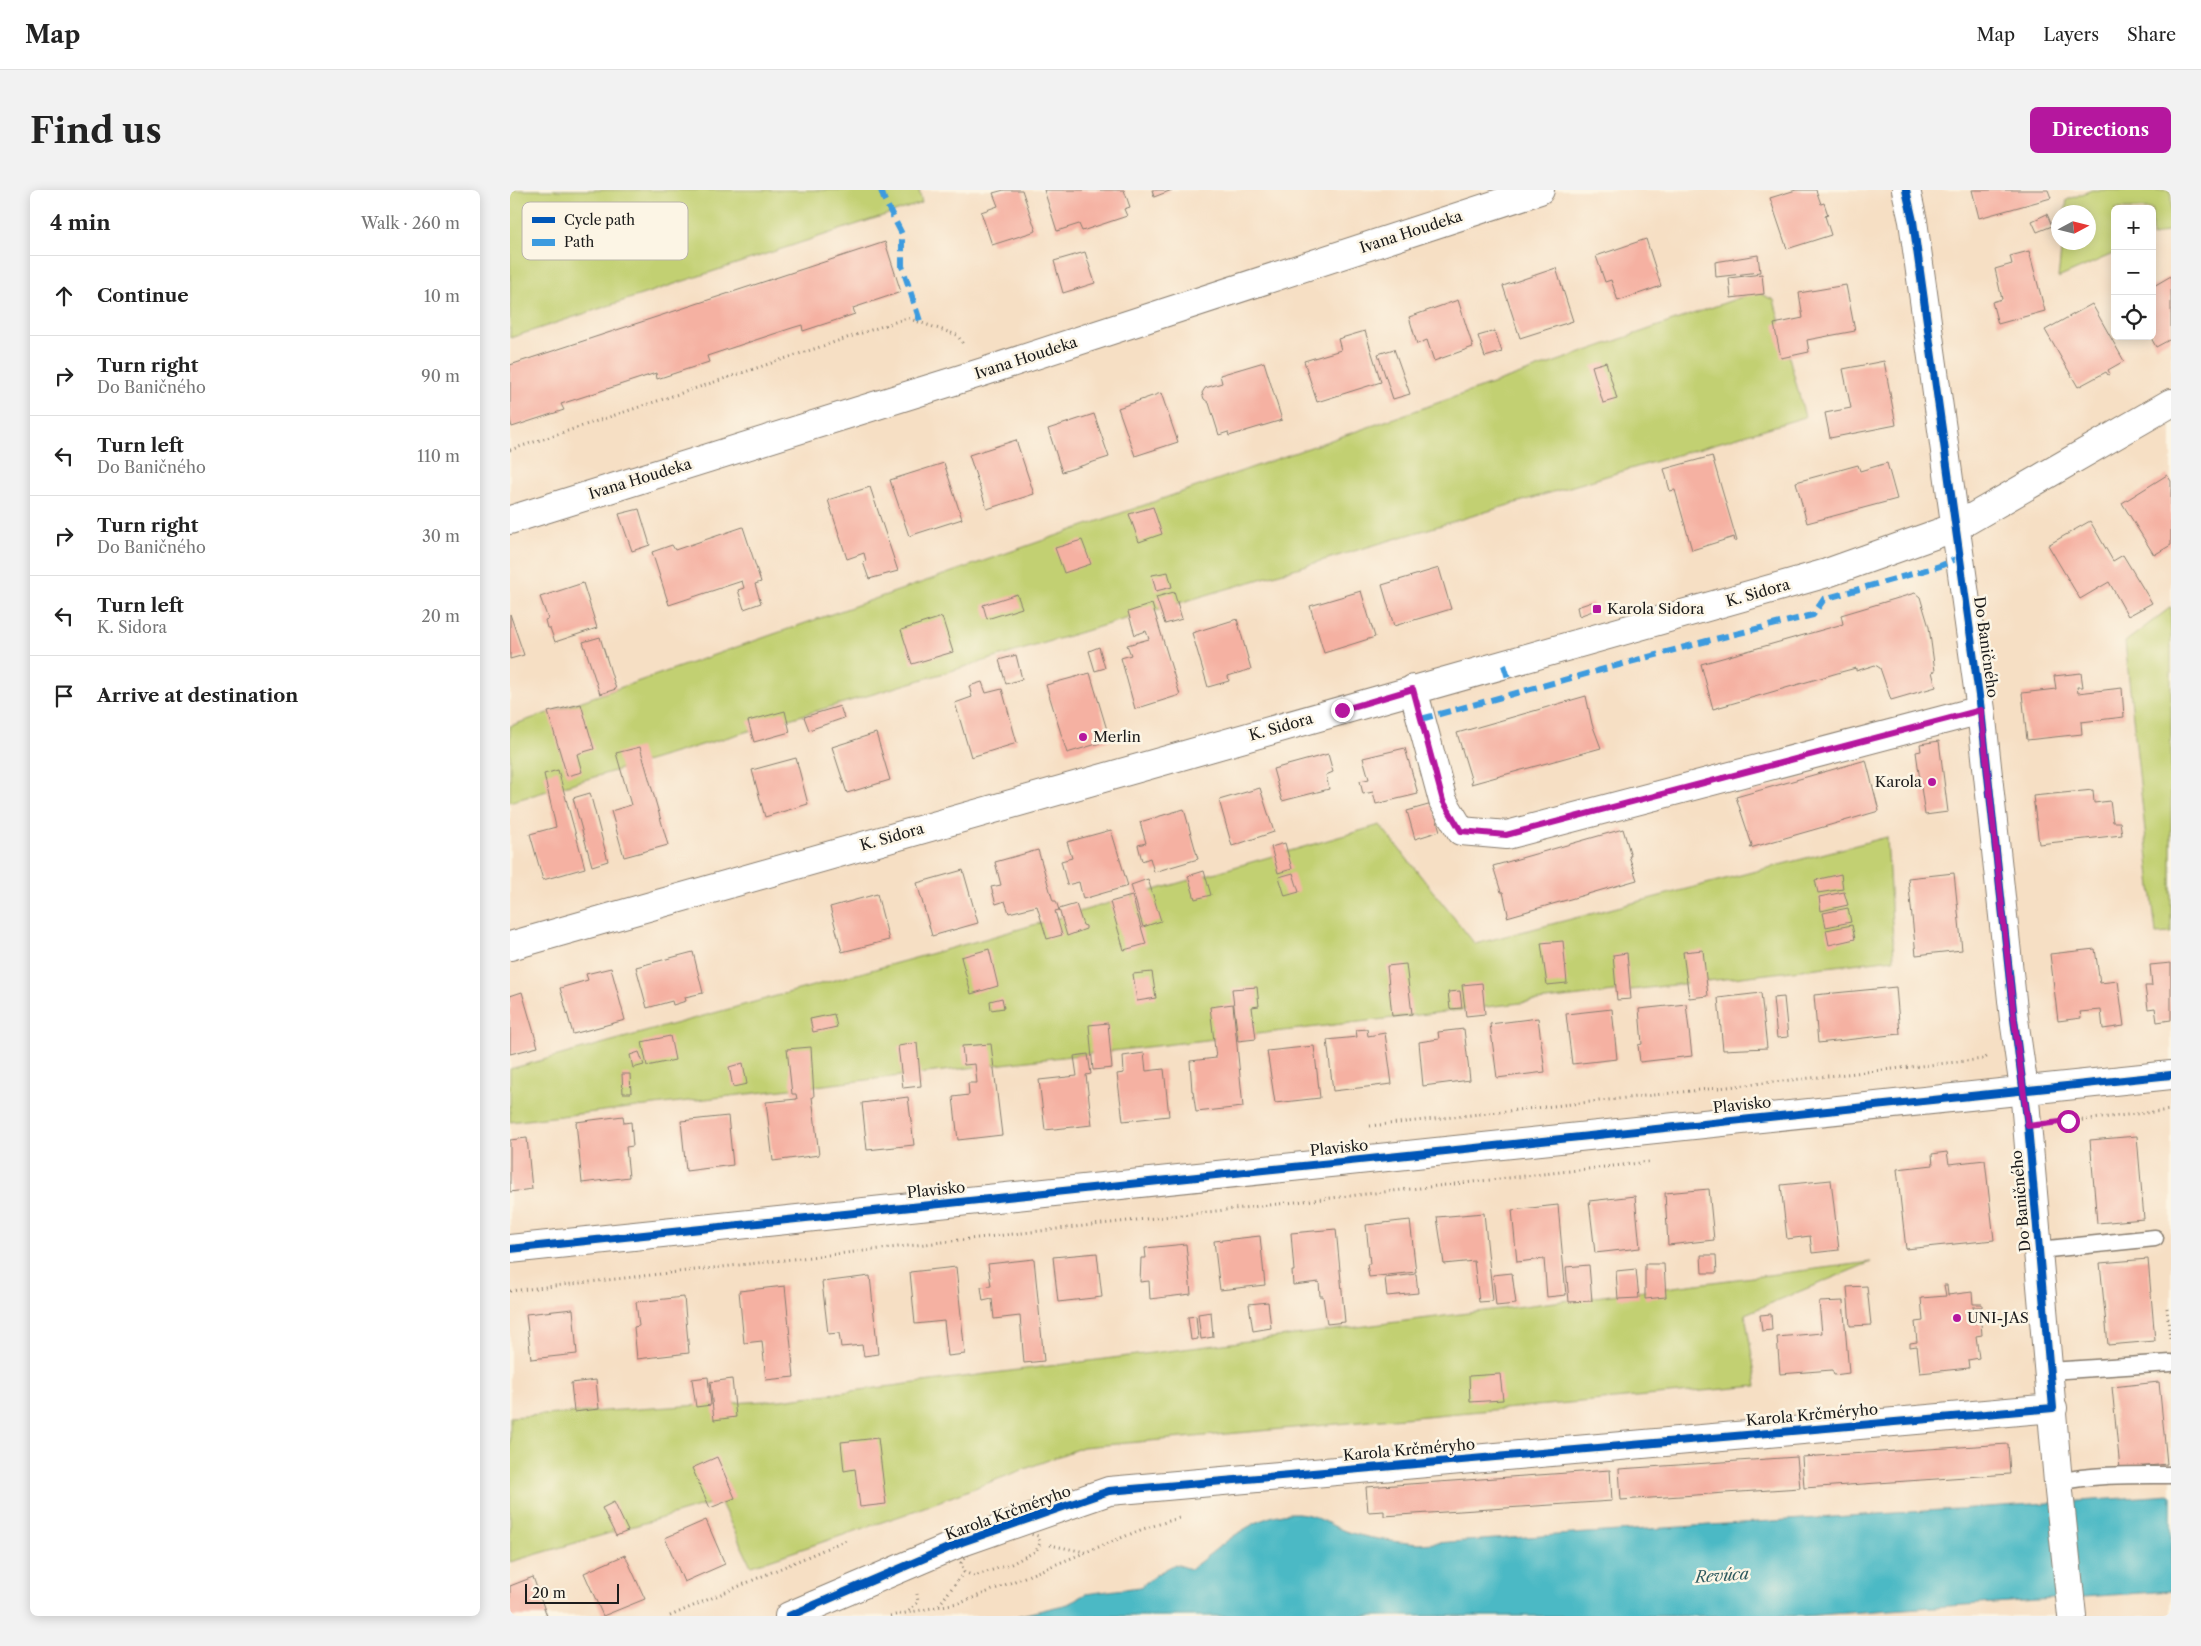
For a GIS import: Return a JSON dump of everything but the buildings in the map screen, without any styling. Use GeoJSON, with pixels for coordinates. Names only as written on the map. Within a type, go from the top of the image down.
{"type":"FeatureCollection","features":[{"type":"Feature","properties":{"kind":"street","name":"Ivana Houdeka"},"geometry":{"type":"LineString","coordinates":[[510,520],[983,372],[1540,190]]}},
{"type":"Feature","properties":{"kind":"street","name":"Do Baničného"},"geometry":{"type":"LineString","coordinates":[[1906,190],[1913,221],[1981,710],[2014,1019],[2028,1126],[2059,1488],[2072,1613]]}},
{"type":"Feature","properties":{"kind":"street","name":"K. Sidora"},"geometry":{"type":"LineString","coordinates":[[510,946],[1827,573],[1956,528],[2171,403]]}},
{"type":"Feature","properties":{"kind":"street","name":"Do Baničného"},"geometry":{"type":"LineString","coordinates":[[1413,689],[1443,801],[1461,831],[1506,835],[1981,710]]}},
{"type":"Feature","properties":{"kind":"street","name":"Plavisko"},"geometry":{"type":"LineString","coordinates":[[510,1249],[2171,1075]]}},
{"type":"Feature","properties":{"kind":"street","name":"Karola Krčméryho"},"geometry":{"type":"LineString","coordinates":[[790,1616],[962,1542],[1109,1491],[2053,1408]]}},
{"type":"Feature","properties":{"kind":"lane"},"geometry":{"type":"LineString","coordinates":[[2039,1250],[2155,1238]]}},
{"type":"Feature","properties":{"kind":"lane"},"geometry":{"type":"LineString","coordinates":[[2050,1372],[2171,1363]]}},
{"type":"Feature","properties":{"kind":"lane"},"geometry":{"type":"LineString","coordinates":[[2059,1488],[2076,1478],[2171,1475]]}},
{"type":"Feature","properties":{"kind":"path"},"geometry":{"type":"LineString","coordinates":[[510,450],[907,318],[957,335],[983,372]]}},
{"type":"Feature","properties":{"kind":"path"},"geometry":{"type":"LineString","coordinates":[[2028,1126],[2171,1110]]}},
{"type":"Feature","properties":{"kind":"path"},"geometry":{"type":"LineString","coordinates":[[510,1291],[1650,1162]]}},
{"type":"Feature","properties":{"kind":"path"},"geometry":{"type":"LineString","coordinates":[[2167,1308],[2171,1346]]}},
{"type":"Feature","properties":{"kind":"path"},"geometry":{"type":"LineString","coordinates":[[890,1616],[963,1602],[1143,1529],[1184,1516]]}},
{"type":"Feature","properties":{"kind":"path"},"geometry":{"type":"LineString","coordinates":[[670,1616],[846,1540]]}},
{"type":"Feature","properties":{"kind":"path"},"geometry":{"type":"LineString","coordinates":[[1040,1543],[1086,1552]]}},
{"type":"Feature","properties":{"kind":"path"},"geometry":{"type":"LineString","coordinates":[[938,1606],[964,1572]]}},
{"type":"Feature","properties":{"kind":"green space"},"geometry":{"type":"Polygon","coordinates":[[[510,190],[919,190],[922,203],[510,338],[510,190]]]}},
{"type":"Feature","properties":{"kind":"green space"},"geometry":{"type":"Polygon","coordinates":[[[2092,190],[2171,190],[2171,229],[2156,235],[2156,205],[2111,205],[2111,255],[2058,278],[2061,250],[2096,250],[2096,205],[2066,205],[2067,200],[2092,190]]]}},
{"type":"Feature","properties":{"kind":"green space"},"geometry":{"type":"Polygon","coordinates":[[[1756,292],[1774,300],[1805,417],[510,802],[510,726],[1756,292]]]}},
{"type":"Feature","properties":{"kind":"green space"},"geometry":{"type":"Polygon","coordinates":[[[2171,607],[2171,933],[2156,934],[2125,642],[2171,607]]]}},
{"type":"Feature","properties":{"kind":"green space"},"geometry":{"type":"Polygon","coordinates":[[[1380,825],[1475,944],[1887,837],[1894,959],[510,1122],[510,1069],[988,938],[1380,825]]]}},
{"type":"Feature","properties":{"kind":"green space"},"geometry":{"type":"Polygon","coordinates":[[[1871,1262],[1745,1314],[1757,1386],[1083,1447],[903,1515],[751,1566],[720,1501],[510,1562],[510,1417],[781,1400],[1871,1262]]]}},
{"type":"Feature","properties":{"kind":"water","name":"Revúca"},"geometry":{"type":"Polygon","coordinates":[[[2171,1495],[2171,1591],[1802,1616],[1017,1616],[1068,1604],[1085,1594],[1140,1587],[1157,1574],[1175,1564],[1191,1569],[1240,1532],[1268,1518],[1283,1514],[1305,1514],[1351,1533],[1419,1544],[2171,1495]]]}},
{"type":"Feature","properties":{"kind":"marked path"},"geometry":{"type":"LineString","coordinates":[[881,190],[902,234],[902,266],[920,321]]}},
{"type":"Feature","properties":{"kind":"marked path"},"geometry":{"type":"LineString","coordinates":[[1421,719],[1707,641],[1813,615],[1824,599],[1940,566],[1960,557]]}},
{"type":"Feature","properties":{"kind":"marked path"},"geometry":{"type":"LineString","coordinates":[[1504,665],[1509,681]]}},
{"type":"Feature","properties":{"kind":"cycle path"},"geometry":{"type":"LineString","coordinates":[[789,1616],[962,1542],[1109,1491],[2053,1408],[2028,1126],[2014,1019],[1981,710],[1913,221],[1906,190]]}},
{"type":"Feature","properties":{"kind":"cycle path"},"geometry":{"type":"LineString","coordinates":[[510,1249],[2171,1075]]}},
{"type":"Feature","properties":{"kind":"place","name":"Karola Sidora"},"geometry":{"type":"Point","coordinates":[1597,609]}},
{"type":"Feature","properties":{"kind":"place","name":"Merlin"},"geometry":{"type":"Point","coordinates":[1083,737]}},
{"type":"Feature","properties":{"kind":"place","name":"Karola"},"geometry":{"type":"Point","coordinates":[1932,782]}},
{"type":"Feature","properties":{"kind":"place","name":"UNI-JAS"},"geometry":{"type":"Point","coordinates":[1957,1318]}},
{"type":"Feature","properties":{"kind":"route"},"geometry":{"type":"LineString","coordinates":[[1342,710],[1413,689],[1430,759],[1443,801],[1461,831],[1506,835],[1981,710],[2014,1019],[2028,1126],[2068,1121]]}}]}
